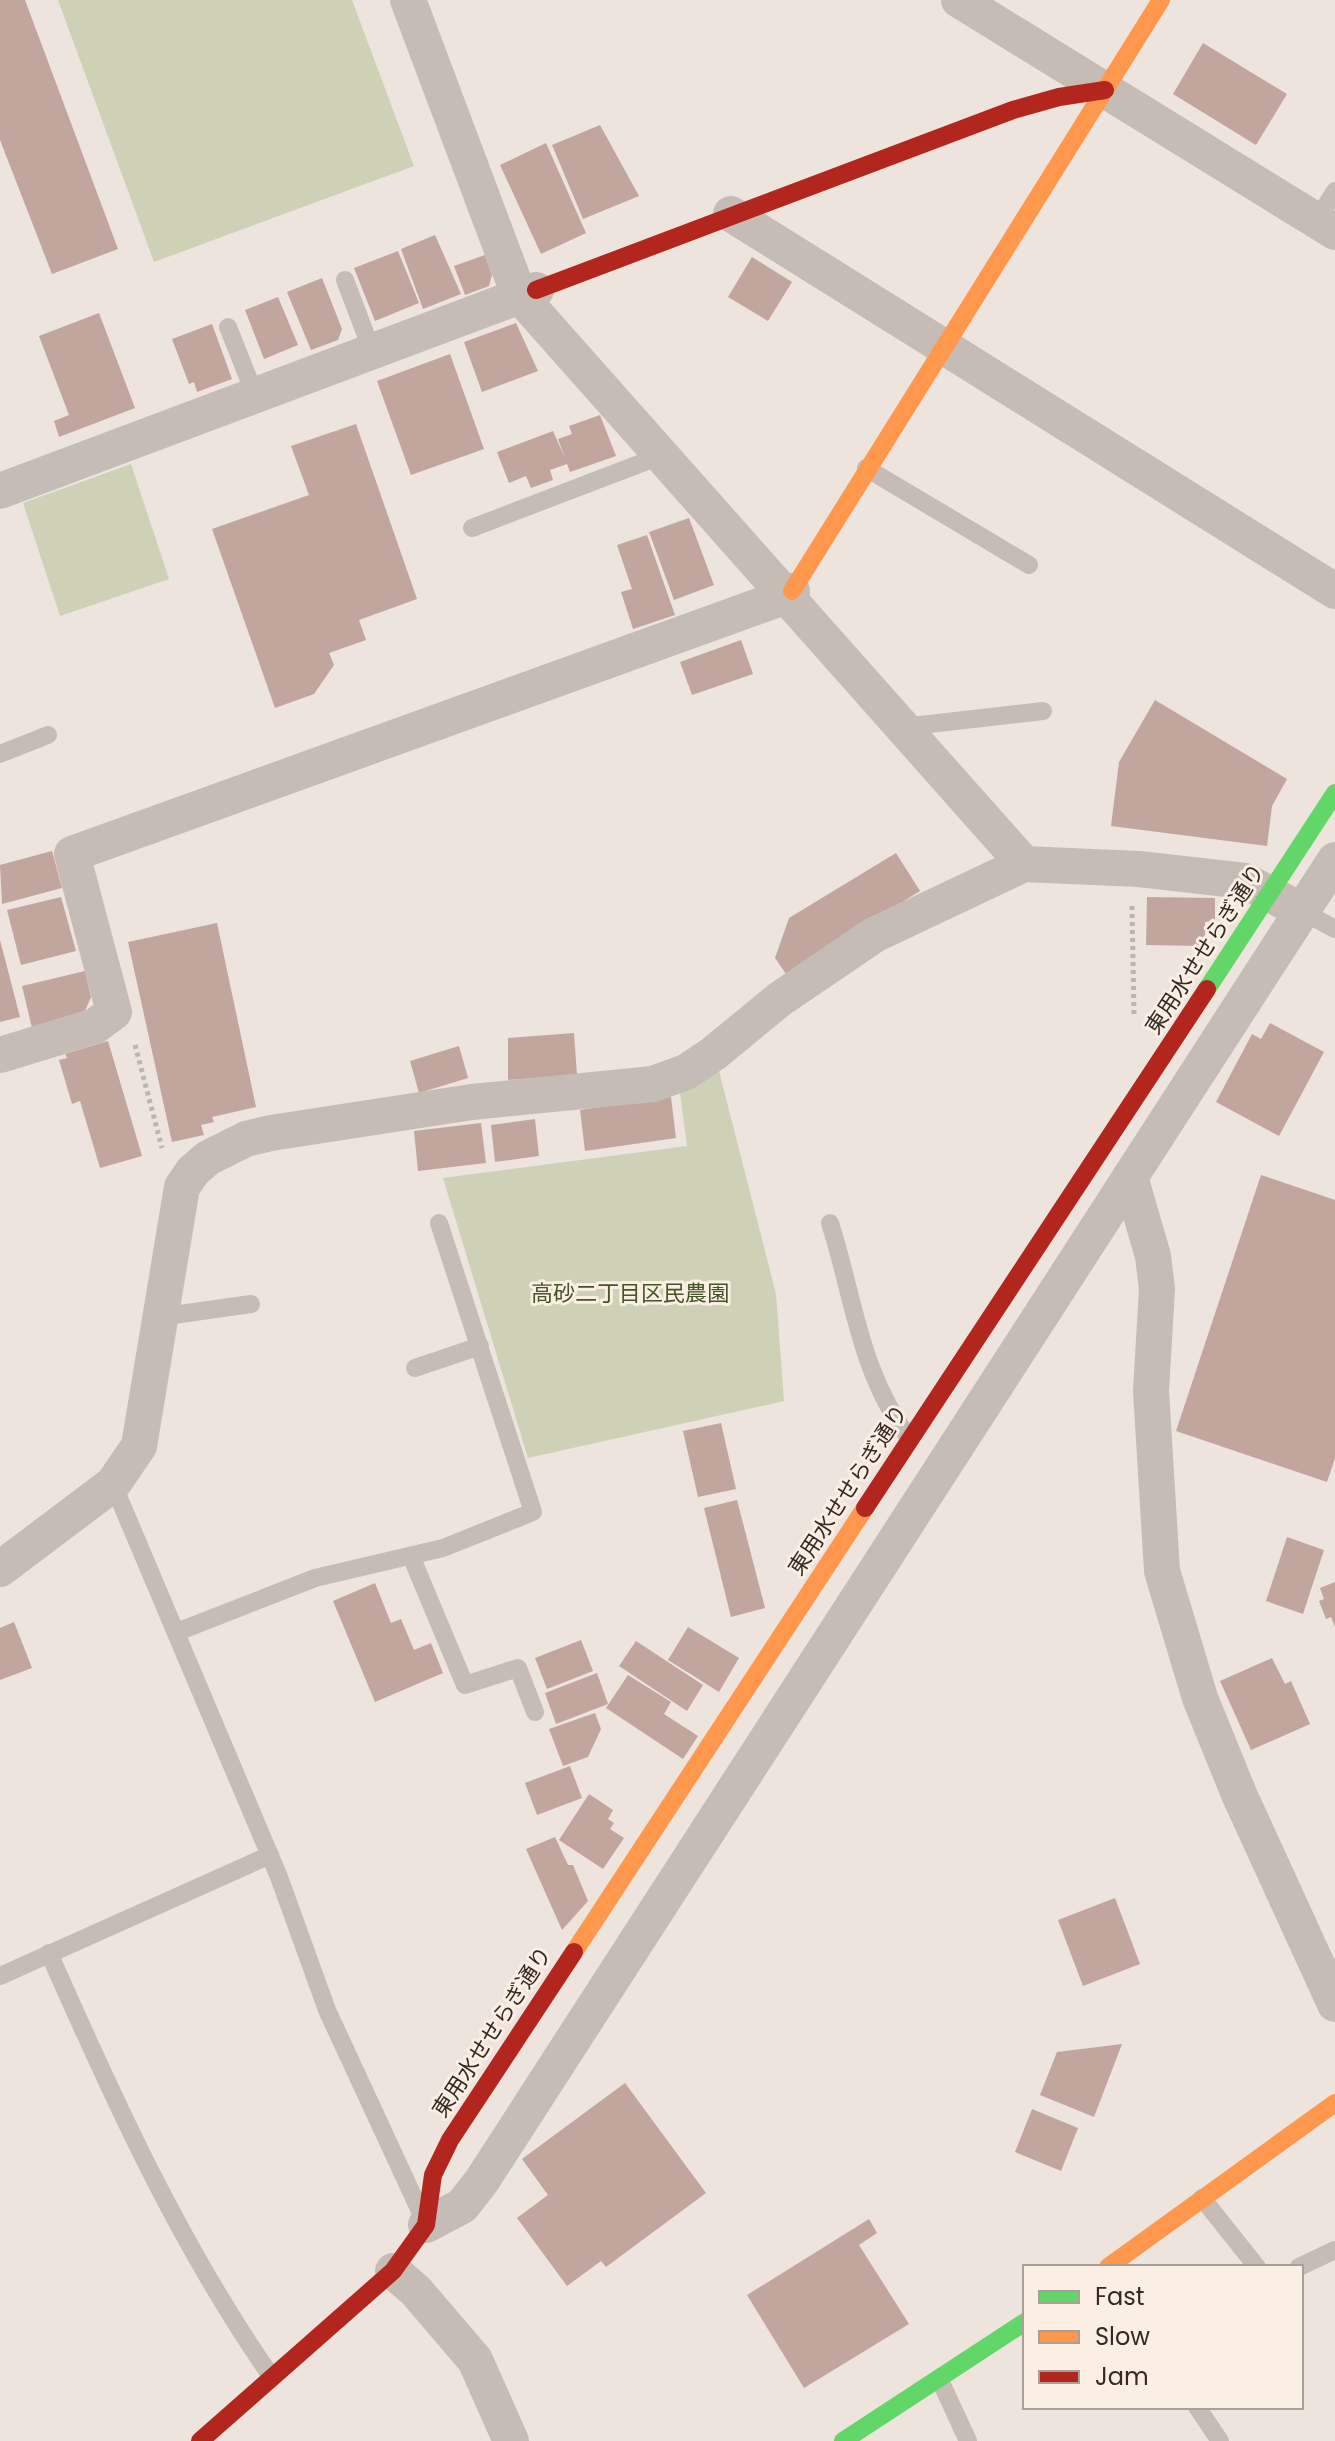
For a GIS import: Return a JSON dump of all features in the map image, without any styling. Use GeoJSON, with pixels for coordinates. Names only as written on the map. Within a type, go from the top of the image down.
{"type":"FeatureCollection","features":[{"type":"Feature","properties":{"kind":"street"},"geometry":{"type":"LineString","coordinates":[[408,0],[528,293],[660,456],[788,594],[900,728],[1024,864]]}},
{"type":"Feature","properties":{"kind":"street"},"geometry":{"type":"LineString","coordinates":[[959,0],[1105,90],[1329,214]]}},
{"type":"Feature","properties":{"kind":"street"},"geometry":{"type":"LineString","coordinates":[[0,1055],[95,1026],[114,1012],[72,854],[788,594],[1161,0]]}},
{"type":"Feature","properties":{"kind":"street"},"geometry":{"type":"LineString","coordinates":[[0,491],[1013,110],[1059,97],[1105,90]]}},
{"type":"Feature","properties":{"kind":"street"},"geometry":{"type":"LineString","coordinates":[[731,214],[1335,591]]}},
{"type":"Feature","properties":{"kind":"street","name":"東用水せせらぎ通り"},"geometry":{"type":"LineString","coordinates":[[426,2225],[433,2175],[450,2140],[1335,793]]}},
{"type":"Feature","properties":{"kind":"street"},"geometry":{"type":"LineString","coordinates":[[200,2441],[271,2376],[363,2301],[393,2271],[426,2225],[462,2206],[481,2182],[1335,860]]}},
{"type":"Feature","properties":{"kind":"street"},"geometry":{"type":"LineString","coordinates":[[0,1569],[113,1484],[139,1446],[145,1425],[159,1317],[182,1187],[193,1171],[208,1158],[246,1139],[271,1133],[472,1102],[653,1084],[686,1072],[713,1054],[780,999],[874,935],[1024,864],[1245,881],[1302,911]]}},
{"type":"Feature","properties":{"kind":"street"},"geometry":{"type":"LineString","coordinates":[[1130,1177],[1153,1256],[1157,1289],[1151,1391],[1162,1571],[1200,1698],[1239,1794],[1335,2004]]}},
{"type":"Feature","properties":{"kind":"street"},"geometry":{"type":"LineString","coordinates":[[1111,2265],[1335,2103]]}},
{"type":"Feature","properties":{"kind":"street"},"geometry":{"type":"LineString","coordinates":[[393,2271],[416,2291],[475,2360],[511,2441]]}},
{"type":"Feature","properties":{"kind":"street"},"geometry":{"type":"LineString","coordinates":[[843,2441],[1023,2323]]}},
{"type":"Feature","properties":{"kind":"lane"},"geometry":{"type":"LineString","coordinates":[[345,280],[372,351]]}},
{"type":"Feature","properties":{"kind":"lane"},"geometry":{"type":"LineString","coordinates":[[228,327],[255,395]]}},
{"type":"Feature","properties":{"kind":"lane"},"geometry":{"type":"LineString","coordinates":[[472,528],[660,456]]}},
{"type":"Feature","properties":{"kind":"lane"},"geometry":{"type":"LineString","coordinates":[[866,468],[1029,565]]}},
{"type":"Feature","properties":{"kind":"lane"},"geometry":{"type":"LineString","coordinates":[[900,728],[1043,711]]}},
{"type":"Feature","properties":{"kind":"lane"},"geometry":{"type":"LineString","coordinates":[[0,754],[48,735]]}},
{"type":"Feature","properties":{"kind":"lane"},"geometry":{"type":"LineString","coordinates":[[1302,911],[1335,929]]}},
{"type":"Feature","properties":{"kind":"lane"},"geometry":{"type":"LineString","coordinates":[[177,1632],[315,1578],[443,1548],[533,1512],[439,1223]]}},
{"type":"Feature","properties":{"kind":"lane"},"geometry":{"type":"LineString","coordinates":[[830,1223],[849,1283],[868,1367],[891,1415],[910,1440]]}},
{"type":"Feature","properties":{"kind":"lane"},"geometry":{"type":"LineString","coordinates":[[159,1317],[251,1304]]}},
{"type":"Feature","properties":{"kind":"lane"},"geometry":{"type":"LineString","coordinates":[[415,1368],[480,1346]]}},
{"type":"Feature","properties":{"kind":"lane"},"geometry":{"type":"LineString","coordinates":[[113,1484],[270,1855],[332,2023],[426,2225]]}},
{"type":"Feature","properties":{"kind":"lane"},"geometry":{"type":"LineString","coordinates":[[411,1556],[465,1685],[518,1668],[535,1712]]}},
{"type":"Feature","properties":{"kind":"lane"},"geometry":{"type":"LineString","coordinates":[[0,1976],[270,1855]]}},
{"type":"Feature","properties":{"kind":"lane"},"geometry":{"type":"LineString","coordinates":[[49,1953],[109,2089],[237,2329],[271,2376]]}},
{"type":"Feature","properties":{"kind":"lane"},"geometry":{"type":"LineString","coordinates":[[1202,2198],[1255,2265]]}},
{"type":"Feature","properties":{"kind":"lane"},"geometry":{"type":"LineString","coordinates":[[1303,2265],[1335,2250]]}},
{"type":"Feature","properties":{"kind":"lane"},"geometry":{"type":"LineString","coordinates":[[939,2378],[968,2441]]}},
{"type":"Feature","properties":{"kind":"lane"},"geometry":{"type":"LineString","coordinates":[[1198,2409],[1220,2441]]}},
{"type":"Feature","properties":{"kind":"path"},"geometry":{"type":"LineString","coordinates":[[1132,891],[1134,1027]]}},
{"type":"Feature","properties":{"kind":"path"},"geometry":{"type":"LineString","coordinates":[[114,1012],[130,1027],[169,1171],[182,1187]]}},
{"type":"Feature","properties":{"kind":"green space"},"geometry":{"type":"Polygon","coordinates":[[[58,0],[352,0],[414,166],[154,262],[58,0]]]}},
{"type":"Feature","properties":{"kind":"green space"},"geometry":{"type":"Polygon","coordinates":[[[131,464],[169,579],[60,616],[23,503],[131,464]]]}},
{"type":"Feature","properties":{"kind":"green space","name":"高砂二丁目区民農園"},"geometry":{"type":"Polygon","coordinates":[[[719,1071],[776,1294],[784,1401],[528,1458],[443,1178],[687,1146],[680,1093],[719,1071]]]}},
{"type":"Feature","properties":{"kind":"building"},"geometry":{"type":"Polygon","coordinates":[[[0,0],[25,0],[118,249],[52,274],[0,140],[0,0]]]}},
{"type":"Feature","properties":{"kind":"building"},"geometry":{"type":"Polygon","coordinates":[[[1203,43],[1287,94],[1256,145],[1173,94],[1203,43]]]}},
{"type":"Feature","properties":{"kind":"building"},"geometry":{"type":"Polygon","coordinates":[[[600,125],[639,196],[583,219],[552,145],[600,125]]]}},
{"type":"Feature","properties":{"kind":"building"},"geometry":{"type":"Polygon","coordinates":[[[546,143],[586,233],[541,254],[500,165],[546,143]]]}},
{"type":"Feature","properties":{"kind":"building"},"geometry":{"type":"Polygon","coordinates":[[[435,235],[461,294],[423,309],[401,249],[435,235]]]}},
{"type":"Feature","properties":{"kind":"building"},"geometry":{"type":"Polygon","coordinates":[[[398,251],[419,303],[375,321],[354,268],[398,251]]]}},
{"type":"Feature","properties":{"kind":"building"},"geometry":{"type":"Polygon","coordinates":[[[485,255],[492,275],[489,286],[465,295],[454,266],[485,255]]]}},
{"type":"Feature","properties":{"kind":"building"},"geometry":{"type":"Polygon","coordinates":[[[752,257],[792,282],[768,321],[728,297],[752,257]]]}},
{"type":"Feature","properties":{"kind":"building"},"geometry":{"type":"Polygon","coordinates":[[[322,278],[342,329],[338,340],[311,350],[287,292],[322,278]]]}},
{"type":"Feature","properties":{"kind":"building"},"geometry":{"type":"Polygon","coordinates":[[[278,297],[298,345],[264,359],[245,310],[278,297]]]}},
{"type":"Feature","properties":{"kind":"building"},"geometry":{"type":"Polygon","coordinates":[[[99,313],[135,408],[59,437],[54,421],[69,415],[39,336],[99,313]]]}},
{"type":"Feature","properties":{"kind":"building"},"geometry":{"type":"Polygon","coordinates":[[[516,323],[538,371],[482,392],[464,342],[516,323]]]}},
{"type":"Feature","properties":{"kind":"building"},"geometry":{"type":"Polygon","coordinates":[[[212,324],[232,379],[197,392],[194,382],[189,384],[172,339],[212,324]]]}},
{"type":"Feature","properties":{"kind":"building"},"geometry":{"type":"Polygon","coordinates":[[[450,354],[484,449],[411,475],[377,381],[450,354]]]}},
{"type":"Feature","properties":{"kind":"building"},"geometry":{"type":"Polygon","coordinates":[[[600,415],[616,456],[570,472],[567,464],[550,470],[553,480],[531,488],[526,476],[509,483],[497,452],[553,431],[565,458],[558,439],[572,434],[569,426],[600,415]]]}},
{"type":"Feature","properties":{"kind":"building"},"geometry":{"type":"Polygon","coordinates":[[[356,424],[417,599],[359,620],[366,640],[329,653],[334,665],[314,694],[275,708],[212,529],[309,495],[291,446],[356,424]]]}},
{"type":"Feature","properties":{"kind":"building"},"geometry":{"type":"Polygon","coordinates":[[[689,518],[714,585],[674,600],[649,532],[689,518]]]}},
{"type":"Feature","properties":{"kind":"building"},"geometry":{"type":"Polygon","coordinates":[[[647,535],[675,615],[633,629],[621,592],[632,589],[617,545],[647,535]]]}},
{"type":"Feature","properties":{"kind":"building"},"geometry":{"type":"Polygon","coordinates":[[[741,640],[753,674],[692,695],[680,662],[741,640]]]}},
{"type":"Feature","properties":{"kind":"building"},"geometry":{"type":"Polygon","coordinates":[[[1155,700],[1287,779],[1272,806],[1267,846],[1111,826],[1119,762],[1155,700]]]}},
{"type":"Feature","properties":{"kind":"building"},"geometry":{"type":"Polygon","coordinates":[[[52,851],[62,888],[2,904],[0,865],[52,851]]]}},
{"type":"Feature","properties":{"kind":"building"},"geometry":{"type":"Polygon","coordinates":[[[896,853],[920,891],[786,974],[775,958],[789,918],[896,853]]]}},
{"type":"Feature","properties":{"kind":"building"},"geometry":{"type":"Polygon","coordinates":[[[61,897],[76,951],[21,965],[7,910],[61,897]]]}},
{"type":"Feature","properties":{"kind":"building"},"geometry":{"type":"Polygon","coordinates":[[[1147,897],[1215,898],[1215,921],[1205,922],[1205,946],[1146,945],[1147,897]]]}},
{"type":"Feature","properties":{"kind":"building"},"geometry":{"type":"Polygon","coordinates":[[[217,923],[256,1107],[212,1117],[214,1122],[201,1125],[204,1135],[172,1142],[128,942],[217,923]]]}},
{"type":"Feature","properties":{"kind":"building"},"geometry":{"type":"Polygon","coordinates":[[[0,940],[20,1017],[0,1022],[0,940]]]}},
{"type":"Feature","properties":{"kind":"building"},"geometry":{"type":"Polygon","coordinates":[[[85,971],[91,997],[83,1016],[32,1028],[22,986],[85,971]]]}},
{"type":"Feature","properties":{"kind":"building"},"geometry":{"type":"Polygon","coordinates":[[[1270,1023],[1324,1052],[1279,1136],[1216,1102],[1252,1034],[1261,1039],[1270,1023]]]}},
{"type":"Feature","properties":{"kind":"building"},"geometry":{"type":"Polygon","coordinates":[[[574,1033],[577,1075],[508,1080],[508,1038],[574,1033]]]}},
{"type":"Feature","properties":{"kind":"building"},"geometry":{"type":"Polygon","coordinates":[[[108,1041],[142,1156],[100,1168],[80,1101],[72,1104],[59,1060],[67,1058],[65,1054],[108,1041]]]}},
{"type":"Feature","properties":{"kind":"building"},"geometry":{"type":"Polygon","coordinates":[[[459,1046],[468,1078],[419,1093],[410,1061],[459,1046]]]}},
{"type":"Feature","properties":{"kind":"building"},"geometry":{"type":"Polygon","coordinates":[[[671,1097],[676,1138],[585,1151],[580,1110],[671,1097]]]}},
{"type":"Feature","properties":{"kind":"building"},"geometry":{"type":"Polygon","coordinates":[[[535,1119],[539,1156],[495,1162],[491,1125],[535,1119]]]}},
{"type":"Feature","properties":{"kind":"building"},"geometry":{"type":"Polygon","coordinates":[[[481,1123],[486,1163],[418,1171],[414,1131],[481,1123]]]}},
{"type":"Feature","properties":{"kind":"building"},"geometry":{"type":"Polygon","coordinates":[[[1261,1175],[1335,1200],[1335,1458],[1327,1482],[1176,1431],[1261,1175]]]}},
{"type":"Feature","properties":{"kind":"building"},"geometry":{"type":"Polygon","coordinates":[[[721,1423],[736,1489],[698,1497],[683,1431],[721,1423]]]}},
{"type":"Feature","properties":{"kind":"building"},"geometry":{"type":"Polygon","coordinates":[[[737,1500],[765,1608],[731,1617],[704,1508],[737,1500]]]}},
{"type":"Feature","properties":{"kind":"building"},"geometry":{"type":"Polygon","coordinates":[[[1287,1537],[1324,1550],[1303,1614],[1266,1601],[1287,1537]]]}},
{"type":"Feature","properties":{"kind":"building"},"geometry":{"type":"Polygon","coordinates":[[[1335,1582],[1335,1627],[1331,1617],[1326,1619],[1319,1601],[1324,1599],[1320,1588],[1335,1582]]]}},
{"type":"Feature","properties":{"kind":"building"},"geometry":{"type":"Polygon","coordinates":[[[375,1583],[391,1623],[401,1619],[414,1650],[431,1643],[443,1673],[375,1702],[333,1601],[375,1583]]]}},
{"type":"Feature","properties":{"kind":"building"},"geometry":{"type":"Polygon","coordinates":[[[14,1622],[32,1668],[0,1680],[0,1628],[14,1622]]]}},
{"type":"Feature","properties":{"kind":"building"},"geometry":{"type":"Polygon","coordinates":[[[688,1627],[739,1658],[719,1692],[668,1660],[688,1627]]]}},
{"type":"Feature","properties":{"kind":"building"},"geometry":{"type":"Polygon","coordinates":[[[581,1640],[593,1671],[547,1689],[535,1658],[581,1640]]]}},
{"type":"Feature","properties":{"kind":"building"},"geometry":{"type":"Polygon","coordinates":[[[636,1641],[703,1685],[687,1711],[619,1666],[636,1641]]]}},
{"type":"Feature","properties":{"kind":"building"},"geometry":{"type":"Polygon","coordinates":[[[1272,1658],[1285,1684],[1291,1681],[1310,1724],[1251,1750],[1220,1681],[1272,1658]]]}},
{"type":"Feature","properties":{"kind":"building"},"geometry":{"type":"Polygon","coordinates":[[[597,1673],[608,1704],[556,1724],[545,1693],[597,1673]]]}},
{"type":"Feature","properties":{"kind":"building"},"geometry":{"type":"Polygon","coordinates":[[[628,1675],[671,1702],[664,1714],[698,1736],[683,1759],[606,1708],[628,1675]]]}},
{"type":"Feature","properties":{"kind":"building"},"geometry":{"type":"Polygon","coordinates":[[[595,1713],[601,1729],[588,1757],[563,1766],[549,1729],[595,1713]]]}},
{"type":"Feature","properties":{"kind":"building"},"geometry":{"type":"Polygon","coordinates":[[[570,1766],[582,1798],[537,1815],[525,1783],[570,1766]]]}},
{"type":"Feature","properties":{"kind":"building"},"geometry":{"type":"Polygon","coordinates":[[[589,1794],[613,1810],[608,1819],[614,1823],[610,1829],[624,1838],[603,1869],[559,1840],[589,1794]]]}},
{"type":"Feature","properties":{"kind":"building"},"geometry":{"type":"Polygon","coordinates":[[[555,1837],[568,1865],[573,1865],[588,1901],[562,1930],[526,1849],[555,1837]]]}},
{"type":"Feature","properties":{"kind":"building"},"geometry":{"type":"Polygon","coordinates":[[[1115,1898],[1140,1964],[1083,1986],[1058,1920],[1115,1898]]]}},
{"type":"Feature","properties":{"kind":"building"},"geometry":{"type":"Polygon","coordinates":[[[1122,2044],[1094,2117],[1040,2095],[1057,2052],[1122,2044]]]}},
{"type":"Feature","properties":{"kind":"building"},"geometry":{"type":"Polygon","coordinates":[[[625,2083],[706,2193],[606,2267],[601,2261],[567,2286],[517,2218],[548,2195],[522,2159],[625,2083]]]}},
{"type":"Feature","properties":{"kind":"building"},"geometry":{"type":"Polygon","coordinates":[[[1032,2109],[1078,2128],[1061,2171],[1015,2152],[1032,2109]]]}},
{"type":"Feature","properties":{"kind":"building"},"geometry":{"type":"Polygon","coordinates":[[[869,2219],[877,2233],[859,2245],[909,2324],[804,2388],[747,2295],[869,2219]]]}},
{"type":"Feature","properties":{"kind":"traffic: fast"},"geometry":{"type":"LineString","coordinates":[[1207,989],[1335,793]]}},
{"type":"Feature","properties":{"kind":"traffic: fast"},"geometry":{"type":"LineString","coordinates":[[843,2441],[1023,2323]]}},
{"type":"Feature","properties":{"kind":"traffic: slow"},"geometry":{"type":"LineString","coordinates":[[792,591],[1161,0]]}},
{"type":"Feature","properties":{"kind":"traffic: slow"},"geometry":{"type":"LineString","coordinates":[[574,1952],[865,1508]]}},
{"type":"Feature","properties":{"kind":"traffic: slow"},"geometry":{"type":"LineString","coordinates":[[1111,2265],[1335,2103]]}},
{"type":"Feature","properties":{"kind":"traffic: jam"},"geometry":{"type":"LineString","coordinates":[[536,290],[1013,110],[1059,97],[1105,90]]}},
{"type":"Feature","properties":{"kind":"traffic: jam"},"geometry":{"type":"LineString","coordinates":[[865,1508],[1207,989]]}},
{"type":"Feature","properties":{"kind":"traffic: jam"},"geometry":{"type":"LineString","coordinates":[[200,2441],[393,2271],[426,2225],[433,2175],[450,2140],[574,1952]]}}]}
